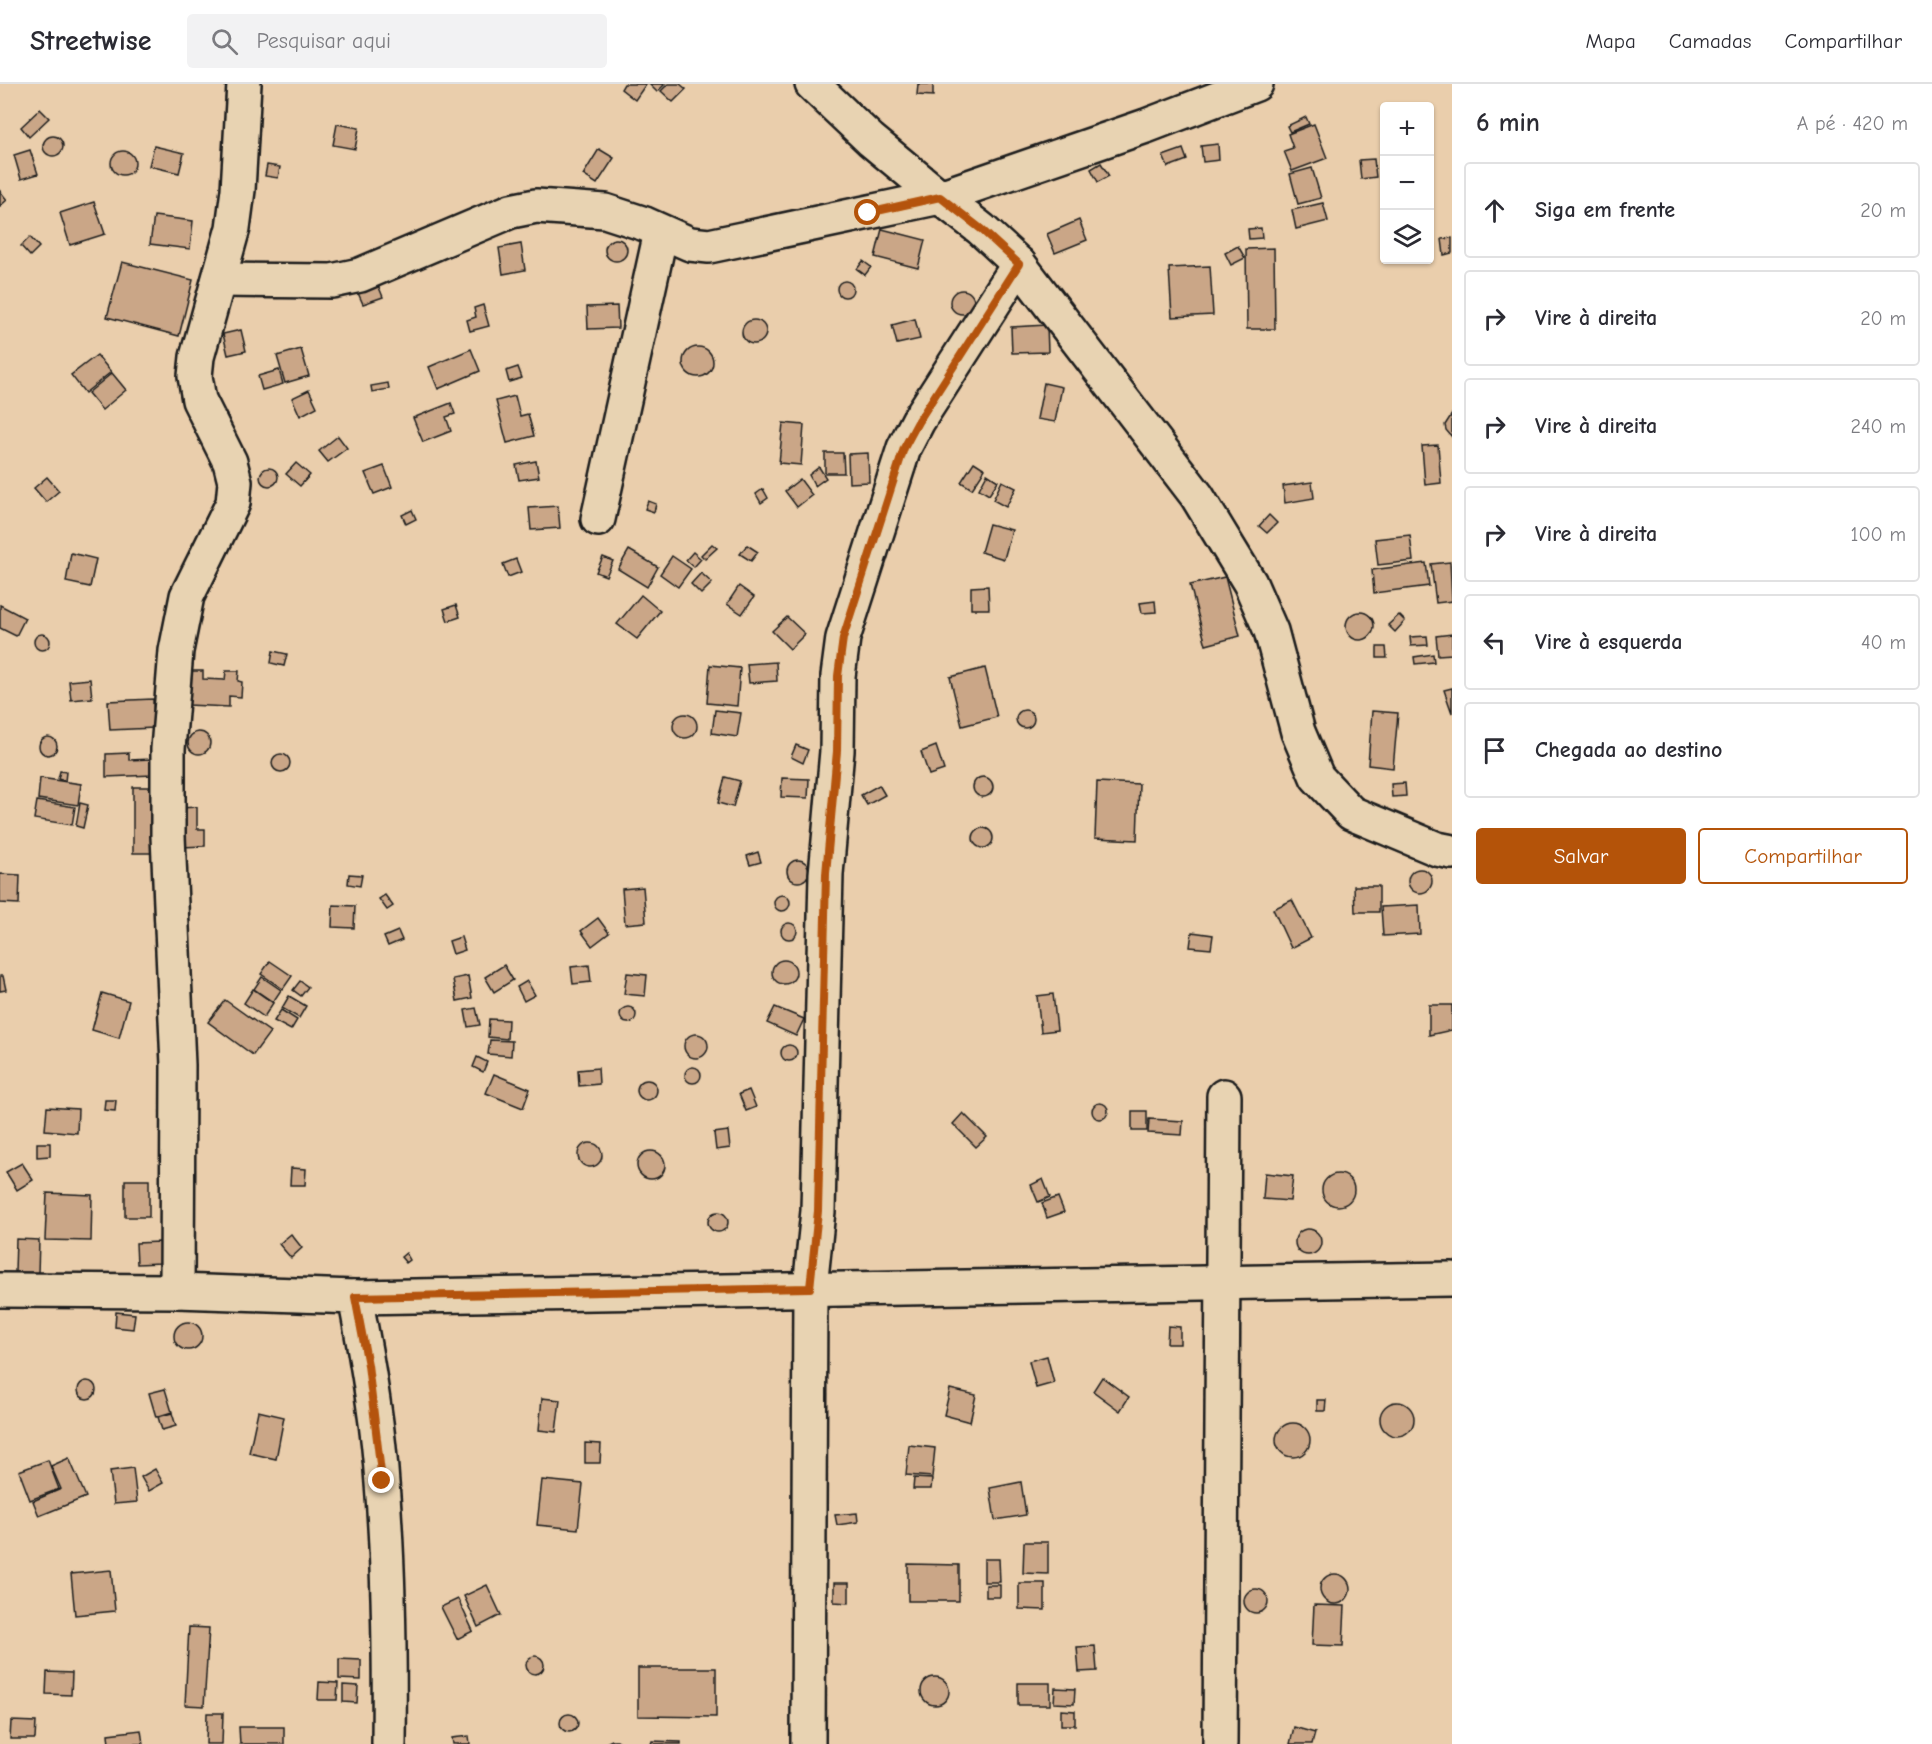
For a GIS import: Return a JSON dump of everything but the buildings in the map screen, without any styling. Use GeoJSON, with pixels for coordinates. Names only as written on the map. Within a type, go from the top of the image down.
{"type":"FeatureCollection","features":[{"type":"Feature","properties":{"kind":"street"},"geometry":{"type":"LineString","coordinates":[[177,1292],[178,1065],[168,836],[168,749],[176,651],[186,596],[233,503],[235,482],[230,462],[200,400],[195,376],[198,357],[233,228],[238,190],[243,84]]}},
{"type":"Feature","properties":{"kind":"street"},"geometry":{"type":"LineString","coordinates":[[812,84],[871,140],[981,229],[1019,264],[1197,496],[1250,583],[1270,632],[1298,732],[1317,777],[1351,813],[1437,849],[1452,852]]}},
{"type":"Feature","properties":{"kind":"street"},"geometry":{"type":"LineString","coordinates":[[219,280],[332,281],[360,276],[512,211],[536,206],[605,211],[690,244],[709,246],[940,197],[1146,126],[1223,90],[1256,84]]}},
{"type":"Feature","properties":{"kind":"street"},"geometry":{"type":"LineString","coordinates":[[598,519],[662,232]]}},
{"type":"Feature","properties":{"kind":"street"},"geometry":{"type":"LineString","coordinates":[[808,1744],[810,1288],[818,1211],[826,874],[837,751],[838,676],[843,638],[904,448],[918,422],[1019,264]]}},
{"type":"Feature","properties":{"kind":"street"},"geometry":{"type":"LineString","coordinates":[[1220,1744],[1224,1096]]}},
{"type":"Feature","properties":{"kind":"street"},"geometry":{"type":"LineString","coordinates":[[0,1290],[355,1297],[1452,1279]]}},
{"type":"Feature","properties":{"kind":"street"},"geometry":{"type":"LineString","coordinates":[[355,1297],[368,1365],[382,1481],[390,1632],[389,1744]]}},
{"type":"Feature","properties":{"kind":"route"},"geometry":{"type":"LineString","coordinates":[[382,1481],[368,1365],[355,1297],[810,1288],[818,1211],[826,874],[837,751],[838,676],[843,638],[904,448],[918,422],[1019,264],[981,229],[940,197],[868,213]]}}]}
